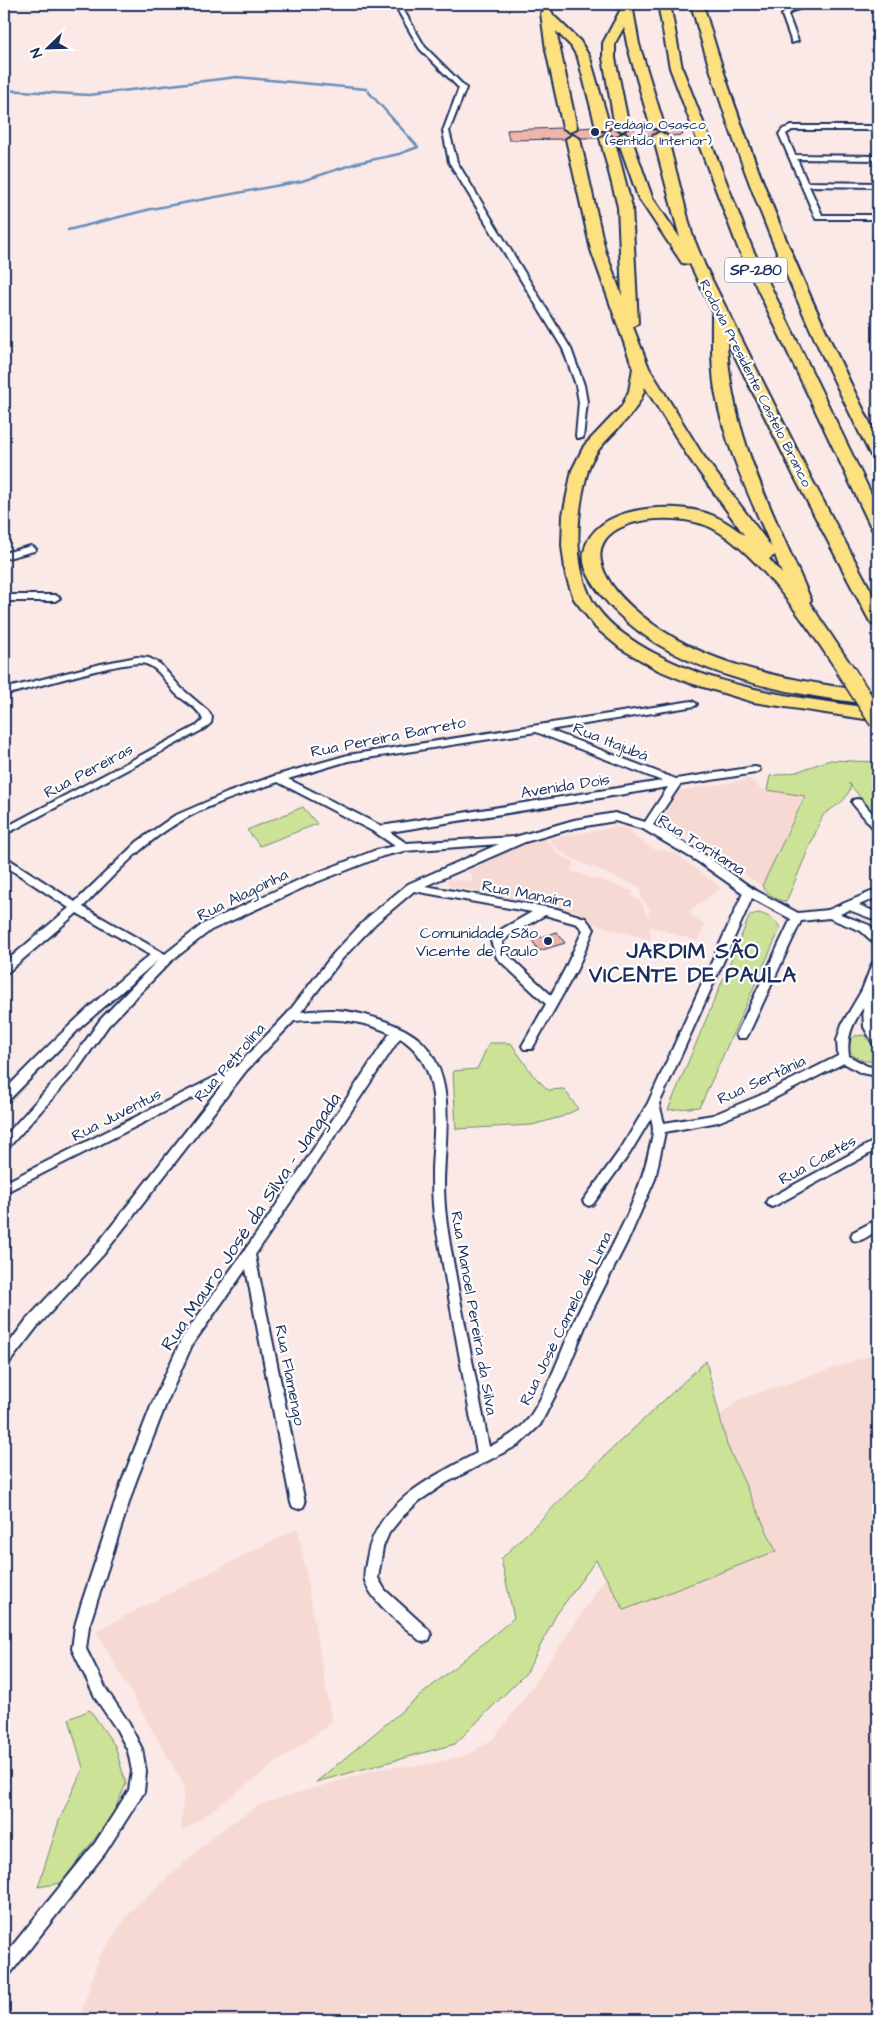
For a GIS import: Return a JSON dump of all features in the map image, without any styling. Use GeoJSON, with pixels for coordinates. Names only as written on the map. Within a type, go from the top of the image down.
{"type":"FeatureCollection","features":[{"type":"Feature","properties":{"kind":"highway","name":"SP-280"},"geometry":{"type":"LineString","coordinates":[[664,4],[676,68],[746,248],[878,525]]}},
{"type":"Feature","properties":{"kind":"highway"},"geometry":{"type":"LineString","coordinates":[[697,4],[717,76],[757,190],[833,365],[878,454]]}},
{"type":"Feature","properties":{"kind":"highway"},"geometry":{"type":"LineString","coordinates":[[626,6],[609,42],[609,58],[623,132],[645,197],[718,308],[720,369],[730,420],[746,466],[808,614]]}},
{"type":"Feature","properties":{"kind":"highway","name":"Rodovia Presidente Castelo Branco"},"geometry":{"type":"LineString","coordinates":[[626,6],[633,44],[685,234],[698,266],[802,476],[878,620]]}},
{"type":"Feature","properties":{"kind":"highway"},"geometry":{"type":"LineString","coordinates":[[547,10],[576,44],[584,58],[625,207],[633,345]]}},
{"type":"Feature","properties":{"kind":"highway"},"geometry":{"type":"LineString","coordinates":[[547,10],[552,50],[598,250],[641,368],[695,455],[758,540],[878,721]]}},
{"type":"Feature","properties":{"kind":"highway"},"geometry":{"type":"LineString","coordinates":[[641,368],[634,399],[587,453],[576,487],[570,535],[570,557],[580,592],[592,612],[606,629],[626,645],[659,665],[690,679],[753,696],[878,715]]}},
{"type":"Feature","properties":{"kind":"highway"},"geometry":{"type":"LineString","coordinates":[[808,614],[739,540],[724,528],[708,519],[673,512],[637,515],[608,527],[599,536],[593,548],[594,569],[613,598],[638,622],[676,646],[727,668],[757,677],[878,699]]}},
{"type":"Feature","properties":{"kind":"street"},"geometry":{"type":"LineString","coordinates":[[397,4],[422,48],[463,88],[446,131],[453,162],[567,349],[580,386],[583,402],[580,436]]}},
{"type":"Feature","properties":{"kind":"street"},"geometry":{"type":"LineString","coordinates":[[793,42],[785,15],[790,10],[812,4]]}},
{"type":"Feature","properties":{"kind":"street"},"geometry":{"type":"LineString","coordinates":[[878,128],[805,127],[785,130],[782,134],[819,217],[878,218]]}},
{"type":"Feature","properties":{"kind":"street"},"geometry":{"type":"LineString","coordinates":[[792,158],[878,158]]}},
{"type":"Feature","properties":{"kind":"street"},"geometry":{"type":"LineString","coordinates":[[804,184],[878,185]]}},
{"type":"Feature","properties":{"kind":"street"},"geometry":{"type":"LineString","coordinates":[[4,556],[31,549]]}},
{"type":"Feature","properties":{"kind":"street"},"geometry":{"type":"LineString","coordinates":[[4,598],[55,598]]}},
{"type":"Feature","properties":{"kind":"street","name":"Rua Pereiras"},"geometry":{"type":"LineString","coordinates":[[4,692],[140,659],[148,661],[162,672],[180,693],[204,714],[208,721],[186,735],[4,832]]}},
{"type":"Feature","properties":{"kind":"street","name":"Rua Pereira Barreto"},"geometry":{"type":"LineString","coordinates":[[4,969],[76,908],[141,845],[178,818],[204,805],[278,778],[348,758],[534,727],[692,704]]}},
{"type":"Feature","properties":{"kind":"street","name":"Rua Itajubá"},"geometry":{"type":"LineString","coordinates":[[534,727],[676,783]]}},
{"type":"Feature","properties":{"kind":"street","name":"Avenida Dois"},"geometry":{"type":"LineString","coordinates":[[380,830],[755,770]]}},
{"type":"Feature","properties":{"kind":"street"},"geometry":{"type":"LineString","coordinates":[[278,778],[380,830],[404,847]]}},
{"type":"Feature","properties":{"kind":"street"},"geometry":{"type":"LineString","coordinates":[[647,826],[676,783]]}},
{"type":"Feature","properties":{"kind":"street"},"geometry":{"type":"LineString","coordinates":[[857,802],[878,826]]}},
{"type":"Feature","properties":{"kind":"street","name":"Rua Toritama"},"geometry":{"type":"LineString","coordinates":[[521,839],[574,824],[615,817],[647,826],[701,858],[749,892],[797,917]]}},
{"type":"Feature","properties":{"kind":"street","name":"Rua Alagoinha"},"geometry":{"type":"LineString","coordinates":[[4,1145],[72,1069],[104,1023],[162,957],[208,927],[356,861],[404,847],[521,839]]}},
{"type":"Feature","properties":{"kind":"street","name":"Rua Petrolina"},"geometry":{"type":"LineString","coordinates":[[4,1359],[32,1324],[99,1251],[242,1068],[290,1016],[338,956],[372,920],[412,888],[521,839]]}},
{"type":"Feature","properties":{"kind":"street"},"geometry":{"type":"LineString","coordinates":[[4,860],[76,908],[162,957],[115,988],[85,1015],[4,1098]]}},
{"type":"Feature","properties":{"kind":"street","name":"Rua Manaíra"},"geometry":{"type":"LineString","coordinates":[[412,888],[557,913],[581,921],[589,930],[528,1046]]}},
{"type":"Feature","properties":{"kind":"street"},"geometry":{"type":"LineString","coordinates":[[589,1201],[626,1150],[653,1104],[749,892]]}},
{"type":"Feature","properties":{"kind":"street"},"geometry":{"type":"LineString","coordinates":[[742,1035],[797,917],[830,914],[878,893]]}},
{"type":"Feature","properties":{"kind":"street"},"geometry":{"type":"LineString","coordinates":[[850,906],[878,917]]}},
{"type":"Feature","properties":{"kind":"street"},"geometry":{"type":"LineString","coordinates":[[543,911],[506,932],[496,941],[501,955],[552,1003]]}},
{"type":"Feature","properties":{"kind":"street"},"geometry":{"type":"LineString","coordinates":[[830,914],[865,928],[878,940]]}},
{"type":"Feature","properties":{"kind":"street"},"geometry":{"type":"LineString","coordinates":[[878,964],[872,985],[870,1027],[878,1042]]}},
{"type":"Feature","properties":{"kind":"street"},"geometry":{"type":"LineString","coordinates":[[872,985],[843,1035],[841,1046],[844,1058],[865,1070],[878,1072]]}},
{"type":"Feature","properties":{"kind":"street","name":"Rua Manoel Pereira da Silva"},"geometry":{"type":"LineString","coordinates":[[290,1016],[334,1014],[398,1031],[418,1044],[429,1059],[435,1074],[439,1094],[438,1184],[442,1229],[484,1456]]}},
{"type":"Feature","properties":{"kind":"street"},"geometry":{"type":"LineString","coordinates":[[85,1015],[104,1023]]}},
{"type":"Feature","properties":{"kind":"street","name":"Rua Mauro José da Silva - Jangada"},"geometry":{"type":"LineString","coordinates":[[4,1968],[100,1848],[136,1792],[139,1771],[135,1750],[85,1665],[79,1649],[82,1626],[129,1481],[171,1375],[187,1342],[249,1255],[398,1031]]}},
{"type":"Feature","properties":{"kind":"street","name":"Rua Sertânia"},"geometry":{"type":"LineString","coordinates":[[660,1128],[714,1119],[763,1099],[844,1058]]}},
{"type":"Feature","properties":{"kind":"street","name":"Rua Juventus"},"geometry":{"type":"LineString","coordinates":[[4,1188],[242,1068]]}},
{"type":"Feature","properties":{"kind":"street"},"geometry":{"type":"LineString","coordinates":[[653,1104],[660,1128]]}},
{"type":"Feature","properties":{"kind":"street","name":"Rua José Camelo de Lima"},"geometry":{"type":"LineString","coordinates":[[424,1635],[380,1595],[371,1579],[376,1547],[384,1529],[414,1497],[441,1479],[515,1440],[526,1431],[542,1409],[583,1316],[624,1236],[649,1179],[660,1128]]}},
{"type":"Feature","properties":{"kind":"street","name":"Rua Caetés"},"geometry":{"type":"LineString","coordinates":[[772,1202],[878,1144]]}},
{"type":"Feature","properties":{"kind":"street"},"geometry":{"type":"LineString","coordinates":[[857,1236],[878,1224]]}},
{"type":"Feature","properties":{"kind":"street","name":"Rua Flamengo"},"geometry":{"type":"LineString","coordinates":[[249,1255],[298,1503]]}},
{"type":"Feature","properties":{"kind":"shaded area"},"geometry":{"type":"Polygon","coordinates":[[[750,779],[761,789],[805,795],[762,886],[667,822],[662,810],[673,792],[750,779]]]}},
{"type":"Feature","properties":{"kind":"shaded area"},"geometry":{"type":"Polygon","coordinates":[[[616,827],[631,829],[632,835],[654,849],[674,852],[721,888],[688,912],[705,926],[697,941],[649,926],[651,940],[598,925],[576,911],[451,886],[447,883],[450,880],[472,882],[472,874],[466,872],[514,848],[546,839],[554,850],[574,862],[571,871],[633,891],[632,896],[642,903],[648,919],[650,909],[641,898],[641,888],[569,857],[553,845],[549,839],[616,827]]]}},
{"type":"Feature","properties":{"kind":"shaded area"},"geometry":{"type":"Polygon","coordinates":[[[878,1353],[878,2020],[79,2020],[99,1957],[131,1911],[212,1837],[258,1805],[381,1768],[425,1765],[468,1755],[493,1739],[523,1700],[707,1428],[738,1400],[878,1353]]]}},
{"type":"Feature","properties":{"kind":"shaded area"},"geometry":{"type":"Polygon","coordinates":[[[298,1528],[332,1722],[181,1833],[184,1786],[96,1631],[298,1528]]]}},
{"type":"Feature","properties":{"kind":"green space"},"geometry":{"type":"Polygon","coordinates":[[[830,760],[875,762],[878,767],[878,820],[849,783],[851,787],[845,798],[840,804],[823,815],[786,902],[782,901],[767,892],[762,886],[805,796],[767,790],[770,776],[796,772],[830,760]]]}},
{"type":"Feature","properties":{"kind":"green space"},"geometry":{"type":"Polygon","coordinates":[[[303,807],[317,824],[260,846],[247,830],[303,807]]]}},
{"type":"Feature","properties":{"kind":"green space"},"geometry":{"type":"Polygon","coordinates":[[[759,913],[774,920],[780,929],[703,1100],[699,1107],[668,1110],[750,915],[759,913]]]}},
{"type":"Feature","properties":{"kind":"green space"},"geometry":{"type":"Polygon","coordinates":[[[864,1035],[878,1051],[878,1060],[862,1060],[849,1050],[849,1042],[855,1036],[864,1035]]]}},
{"type":"Feature","properties":{"kind":"green space"},"geometry":{"type":"Polygon","coordinates":[[[489,1043],[511,1043],[532,1074],[548,1090],[564,1089],[578,1109],[561,1117],[532,1125],[456,1129],[453,1071],[477,1069],[489,1043]]]}},
{"type":"Feature","properties":{"kind":"green space"},"geometry":{"type":"Polygon","coordinates":[[[706,1361],[727,1445],[776,1551],[624,1610],[596,1560],[556,1615],[527,1672],[455,1744],[316,1782],[514,1618],[501,1559],[615,1446],[706,1361]]]}},
{"type":"Feature","properties":{"kind":"green space"},"geometry":{"type":"Polygon","coordinates":[[[90,1710],[115,1746],[126,1784],[112,1816],[61,1883],[38,1887],[59,1821],[83,1768],[69,1719],[90,1710]]]}},
{"type":"Feature","properties":{"kind":"building"},"geometry":{"type":"Polygon","coordinates":[[[666,125],[680,125],[683,135],[669,136],[659,130],[662,130],[666,125]]]}},
{"type":"Feature","properties":{"kind":"building"},"geometry":{"type":"Polygon","coordinates":[[[631,126],[648,126],[652,130],[659,130],[651,136],[633,137],[625,131],[631,126]]]}},
{"type":"Feature","properties":{"kind":"building"},"geometry":{"type":"Polygon","coordinates":[[[594,127],[598,132],[606,132],[598,138],[582,138],[572,133],[579,128],[594,127]]]}},
{"type":"Feature","properties":{"kind":"building"},"geometry":{"type":"Polygon","coordinates":[[[613,127],[621,133],[615,137],[606,132],[613,127]]]}},
{"type":"Feature","properties":{"kind":"building"},"geometry":{"type":"Polygon","coordinates":[[[561,128],[571,134],[564,139],[509,140],[507,130],[561,128]]]}},
{"type":"Feature","properties":{"kind":"building","name":"Comunidade São Vicente de Paulo"},"geometry":{"type":"Polygon","coordinates":[[[557,932],[565,943],[539,951],[532,940],[557,932]]]}},
{"type":"Feature","properties":{"kind":"waterway"},"geometry":{"type":"LineString","coordinates":[[4,90],[89,95],[237,77],[366,89],[418,147],[399,154],[357,163],[302,181],[151,209],[68,230]]}},
{"type":"Feature","properties":{"kind":"place","name":"Pedágio Osasco (sentido Interior)"},"geometry":{"type":"Point","coordinates":[595,132]}},
{"type":"Feature","properties":{"kind":"place","name":"Comunidade São Vicente de Paulo"},"geometry":{"type":"Point","coordinates":[548,941]}},
{"type":"Feature","properties":{"kind":"district","name":"JARDIM SÃO VICENTE DE PAULA"},"geometry":{"type":"Point","coordinates":[693,963]}}]}
